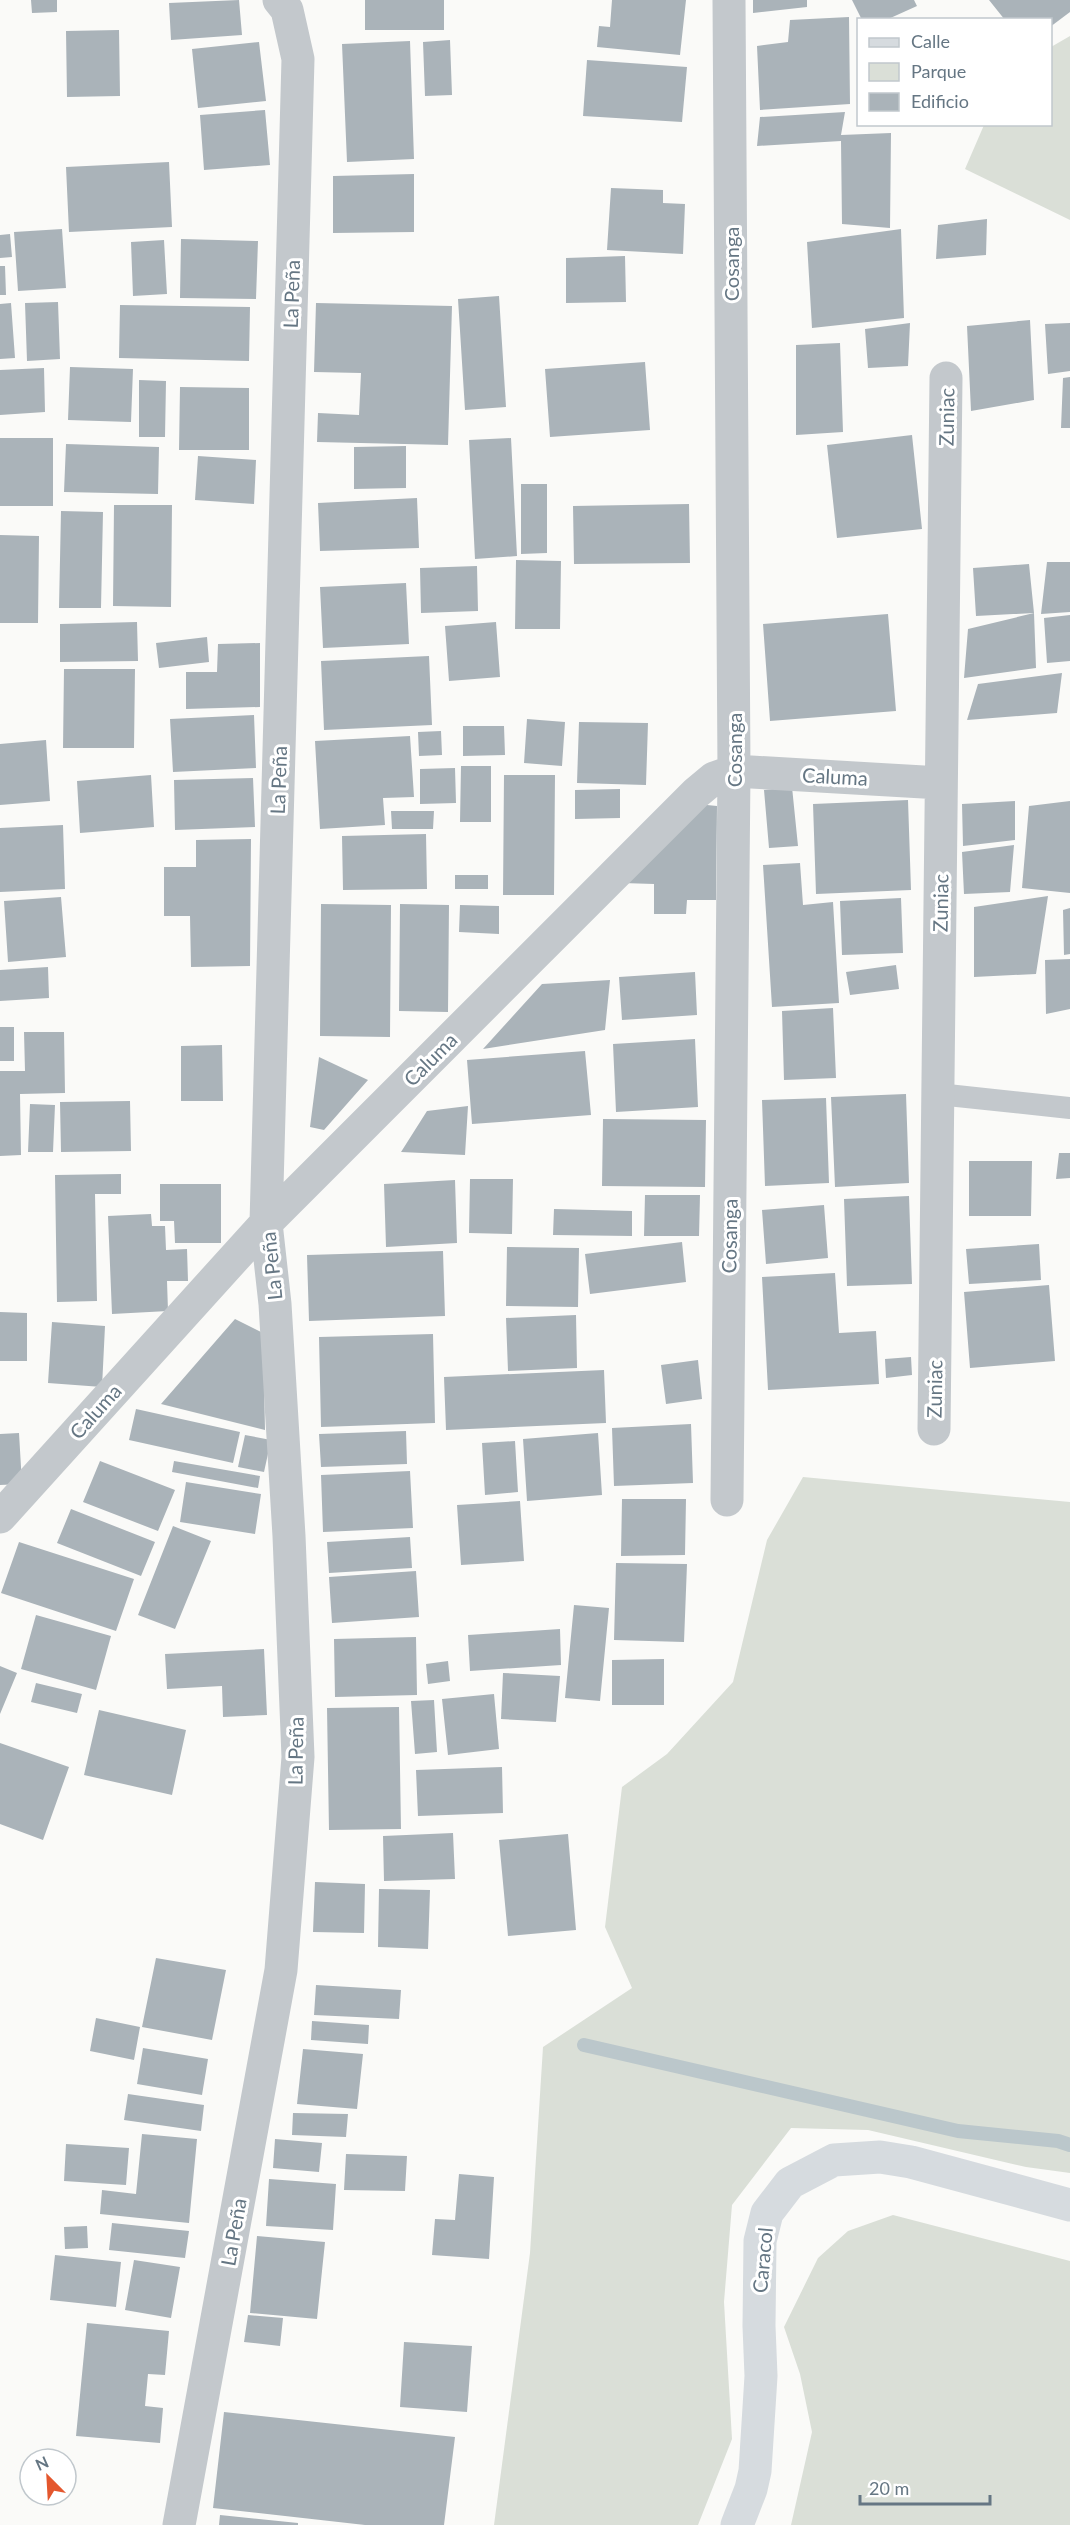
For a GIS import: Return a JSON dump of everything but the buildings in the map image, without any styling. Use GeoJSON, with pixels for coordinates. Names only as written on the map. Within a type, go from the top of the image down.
{"type":"FeatureCollection","features":[{"type":"Feature","properties":{"kind":"street","name":"La Peña"},"geometry":{"type":"LineString","coordinates":[[179,2525],[281,1970],[298,1756],[289,1536],[276,1315],[266,1223],[298,59],[286,10],[279,0]]}},
{"type":"Feature","properties":{"kind":"street","name":"Cosanga"},"geometry":{"type":"LineString","coordinates":[[727,1500],[735,771],[729,0]]}},
{"type":"Feature","properties":{"kind":"street","name":"Zuniac"},"geometry":{"type":"LineString","coordinates":[[934,1429],[946,378]]}},
{"type":"Feature","properties":{"kind":"street","name":"Caluma"},"geometry":{"type":"LineString","coordinates":[[0,1517],[266,1223],[696,793],[714,778],[735,771],[941,783]]}},
{"type":"Feature","properties":{"kind":"street","name":"Caracol"},"geometry":{"type":"LineString","coordinates":[[737,2525],[752,2489],[755,2471],[761,2376],[760,2241],[767,2213],[790,2182],[834,2160],[879,2157],[911,2162],[1070,2205]]}},
{"type":"Feature","properties":{"kind":"lane"},"geometry":{"type":"LineString","coordinates":[[938,1094],[1070,1108]]}},
{"type":"Feature","properties":{"kind":"green space"},"geometry":{"type":"Polygon","coordinates":[[[1070,36],[1070,220],[965,169],[984,126],[1052,126],[1052,46],[1070,36]]]}},
{"type":"Feature","properties":{"kind":"green space"},"geometry":{"type":"Polygon","coordinates":[[[803,1477],[1070,1502],[1070,2173],[1026,2167],[868,2130],[791,2128],[732,2205],[724,2302],[732,2439],[698,2525],[494,2525],[530,2253],[543,2047],[632,1988],[605,1927],[622,1787],[667,1754],[733,1682],[767,1540],[803,1477]]]}},
{"type":"Feature","properties":{"kind":"green space"},"geometry":{"type":"Polygon","coordinates":[[[893,2215],[1070,2261],[1070,2525],[791,2525],[812,2432],[800,2374],[784,2327],[818,2258],[848,2231],[893,2215]]]}},
{"type":"Feature","properties":{"kind":"waterway"},"geometry":{"type":"LineString","coordinates":[[584,2045],[958,2131],[1058,2141],[1070,2145]]}}]}
